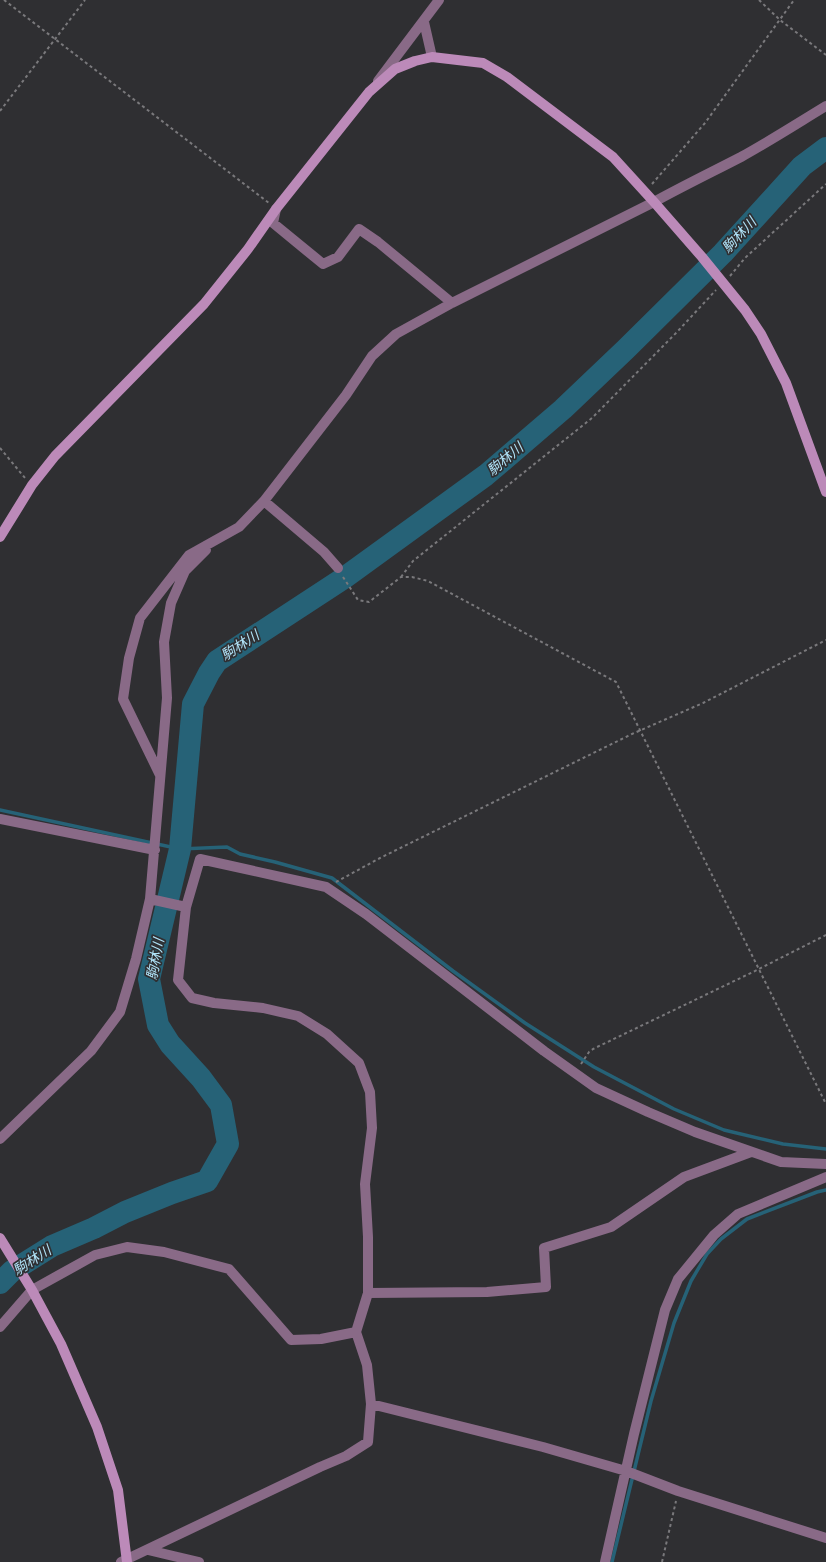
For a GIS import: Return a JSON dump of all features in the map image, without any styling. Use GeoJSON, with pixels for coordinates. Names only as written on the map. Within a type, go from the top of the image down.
{"type":"FeatureCollection","features":[{"type":"Feature","properties":{"kind":"street"},"geometry":{"type":"LineString","coordinates":[[0,537],[32,485],[55,456],[204,304],[248,249],[276,209],[424,22],[439,0]]}},
{"type":"Feature","properties":{"kind":"street"},"geometry":{"type":"LineString","coordinates":[[424,22],[432,56]]}},
{"type":"Feature","properties":{"kind":"street"},"geometry":{"type":"LineString","coordinates":[[369,92],[395,69],[414,61],[432,56],[483,64],[507,77],[613,157],[702,257],[745,310],[761,334],[786,383],[826,492]]}},
{"type":"Feature","properties":{"kind":"street"},"geometry":{"type":"LineString","coordinates":[[160,775],[123,699],[129,658],[140,618],[189,556],[239,527],[264,501],[346,395],[372,356],[396,334],[452,303],[654,202],[685,184],[696,180],[742,156],[826,106]]}},
{"type":"Feature","properties":{"kind":"street"},"geometry":{"type":"LineString","coordinates":[[276,209],[273,223],[323,264],[338,257],[359,229],[378,242],[452,303]]}},
{"type":"Feature","properties":{"kind":"street"},"geometry":{"type":"LineString","coordinates":[[264,501],[324,552],[338,568]]}},
{"type":"Feature","properties":{"kind":"street"},"geometry":{"type":"LineString","coordinates":[[0,1139],[91,1051],[120,1012],[136,959],[150,899],[168,698],[164,642],[171,603],[186,571],[212,542]]}},
{"type":"Feature","properties":{"kind":"street"},"geometry":{"type":"LineString","coordinates":[[0,819],[155,850]]}},
{"type":"Feature","properties":{"kind":"street"},"geometry":{"type":"LineString","coordinates":[[0,1238],[30,1286],[61,1344],[97,1427],[118,1490],[125,1561],[320,1467],[346,1456],[368,1442],[371,1404],[367,1366],[356,1332],[368,1293],[368,1237],[365,1184],[372,1128],[370,1092],[359,1063],[327,1034],[298,1016],[263,1008],[214,1003],[192,998],[178,980],[186,907],[200,859],[326,887],[366,914],[544,1051],[596,1088],[648,1112],[781,1162],[826,1164]]}},
{"type":"Feature","properties":{"kind":"street"},"geometry":{"type":"LineString","coordinates":[[150,899],[186,907]]}},
{"type":"Feature","properties":{"kind":"street"},"geometry":{"type":"LineString","coordinates":[[368,1293],[487,1292],[546,1287],[544,1248],[611,1227],[684,1177],[751,1152]]}},
{"type":"Feature","properties":{"kind":"street"},"geometry":{"type":"LineString","coordinates":[[606,1562],[664,1310],[678,1279],[714,1235],[738,1214],[826,1177]]}},
{"type":"Feature","properties":{"kind":"street"},"geometry":{"type":"LineString","coordinates":[[0,1327],[30,1286],[95,1255],[127,1247],[157,1251],[229,1269],[291,1340],[321,1339],[356,1332]]}},
{"type":"Feature","properties":{"kind":"street"},"geometry":{"type":"LineString","coordinates":[[371,1404],[543,1447],[626,1471],[678,1492],[826,1538]]}},
{"type":"Feature","properties":{"kind":"street"},"geometry":{"type":"LineString","coordinates":[[148,1550],[199,1562]]}},
{"type":"Feature","properties":{"kind":"path"},"geometry":{"type":"LineString","coordinates":[[4,0],[276,209]]}},
{"type":"Feature","properties":{"kind":"path"},"geometry":{"type":"LineString","coordinates":[[0,111],[85,0]]}},
{"type":"Feature","properties":{"kind":"path"},"geometry":{"type":"LineString","coordinates":[[759,0],[780,20],[826,55]]}},
{"type":"Feature","properties":{"kind":"path"},"geometry":{"type":"LineString","coordinates":[[645,193],[655,179],[705,123],[794,0]]}},
{"type":"Feature","properties":{"kind":"path"},"geometry":{"type":"LineString","coordinates":[[338,568],[358,600],[369,602],[401,576],[413,561],[592,418],[677,332],[721,281],[826,184]]}},
{"type":"Feature","properties":{"kind":"path"},"geometry":{"type":"LineString","coordinates":[[0,448],[32,485]]}},
{"type":"Feature","properties":{"kind":"path"},"geometry":{"type":"LineString","coordinates":[[401,576],[428,581],[616,682],[826,1104]]}},
{"type":"Feature","properties":{"kind":"path"},"geometry":{"type":"LineString","coordinates":[[326,887],[380,858],[639,730],[703,703],[826,640]]}},
{"type":"Feature","properties":{"kind":"path"},"geometry":{"type":"LineString","coordinates":[[579,1066],[587,1055],[593,1050],[759,969],[826,934]]}},
{"type":"Feature","properties":{"kind":"path"},"geometry":{"type":"LineString","coordinates":[[662,1562],[678,1492]]}},
{"type":"Feature","properties":{"kind":"waterway","name":"駒林川"},"geometry":{"type":"LineString","coordinates":[[0,1283],[12,1271],[52,1246],[94,1228],[125,1212],[207,1181],[228,1144],[221,1105],[201,1078],[170,1044],[158,1025],[149,979],[180,849],[193,704],[217,661],[344,578],[486,475],[563,409],[626,349],[723,253],[802,166],[826,148]]}},
{"type":"Feature","properties":{"kind":"waterway"},"geometry":{"type":"LineString","coordinates":[[0,810],[180,849],[227,847],[240,854],[332,878],[453,971],[525,1023],[594,1067],[674,1109],[724,1130],[783,1144],[826,1149]]}},
{"type":"Feature","properties":{"kind":"waterway"},"geometry":{"type":"LineString","coordinates":[[612,1562],[651,1401],[674,1323],[691,1281],[707,1254],[721,1239],[747,1219],[817,1192],[826,1190]]}}]}
